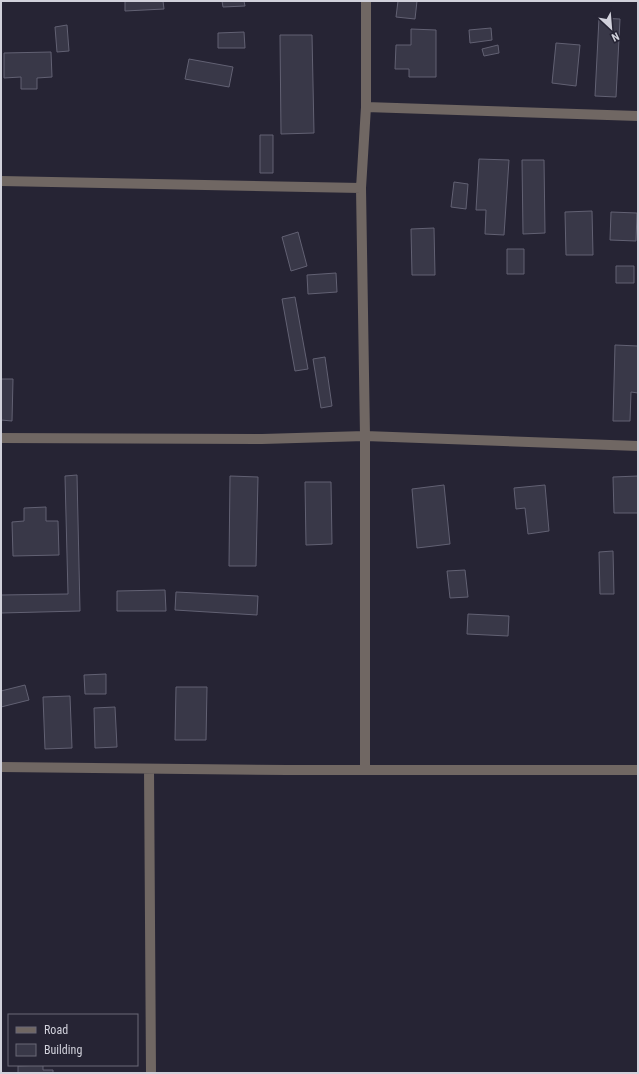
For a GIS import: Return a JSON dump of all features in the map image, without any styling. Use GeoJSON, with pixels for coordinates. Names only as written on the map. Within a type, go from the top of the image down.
{"type":"FeatureCollection","features":[{"type":"Feature","properties":{"kind":"street"},"geometry":{"type":"LineString","coordinates":[[366,1],[366,107],[361,188],[365,436],[366,770]]}},
{"type":"Feature","properties":{"kind":"street"},"geometry":{"type":"LineString","coordinates":[[366,107],[638,116]]}},
{"type":"Feature","properties":{"kind":"street"},"geometry":{"type":"LineString","coordinates":[[1,181],[361,188]]}},
{"type":"Feature","properties":{"kind":"street"},"geometry":{"type":"LineString","coordinates":[[1,438],[262,439],[365,436],[638,446]]}},
{"type":"Feature","properties":{"kind":"street"},"geometry":{"type":"LineString","coordinates":[[1,767],[149,769],[638,770]]}},
{"type":"Feature","properties":{"kind":"street"},"geometry":{"type":"LineString","coordinates":[[149,769],[151,1073]]}},
{"type":"Feature","properties":{"kind":"building"},"geometry":{"type":"Polygon","coordinates":[[[125,1],[163,1],[164,9],[125,11],[125,1]]]}},
{"type":"Feature","properties":{"kind":"building"},"geometry":{"type":"Polygon","coordinates":[[[222,1],[244,1],[245,6],[223,7],[222,1]]]}},
{"type":"Feature","properties":{"kind":"building"},"geometry":{"type":"Polygon","coordinates":[[[398,1],[417,1],[415,19],[396,17],[398,1]]]}},
{"type":"Feature","properties":{"kind":"building"},"geometry":{"type":"Polygon","coordinates":[[[599,18],[620,19],[616,97],[595,96],[599,18]]]}},
{"type":"Feature","properties":{"kind":"building"},"geometry":{"type":"Polygon","coordinates":[[[67,25],[69,51],[57,52],[55,27],[67,25]]]}},
{"type":"Feature","properties":{"kind":"building"},"geometry":{"type":"Polygon","coordinates":[[[491,28],[492,40],[470,43],[469,30],[491,28]]]}},
{"type":"Feature","properties":{"kind":"building"},"geometry":{"type":"Polygon","coordinates":[[[411,29],[436,30],[436,77],[409,77],[409,69],[395,69],[396,45],[411,45],[411,29]]]}},
{"type":"Feature","properties":{"kind":"building"},"geometry":{"type":"Polygon","coordinates":[[[244,32],[245,48],[218,48],[218,33],[244,32]]]}},
{"type":"Feature","properties":{"kind":"building"},"geometry":{"type":"Polygon","coordinates":[[[280,35],[312,35],[314,133],[281,134],[280,35]]]}},
{"type":"Feature","properties":{"kind":"building"},"geometry":{"type":"Polygon","coordinates":[[[556,43],[580,45],[576,86],[552,83],[556,43]]]}},
{"type":"Feature","properties":{"kind":"building"},"geometry":{"type":"Polygon","coordinates":[[[498,45],[499,53],[484,56],[482,49],[498,45]]]}},
{"type":"Feature","properties":{"kind":"building"},"geometry":{"type":"Polygon","coordinates":[[[51,52],[52,77],[37,78],[37,89],[21,89],[21,77],[4,78],[4,53],[51,52]]]}},
{"type":"Feature","properties":{"kind":"building"},"geometry":{"type":"Polygon","coordinates":[[[189,59],[233,67],[229,87],[185,79],[189,59]]]}},
{"type":"Feature","properties":{"kind":"building"},"geometry":{"type":"Polygon","coordinates":[[[260,135],[273,135],[273,173],[260,173],[260,135]]]}},
{"type":"Feature","properties":{"kind":"building"},"geometry":{"type":"Polygon","coordinates":[[[479,159],[509,160],[504,235],[485,234],[486,210],[476,210],[479,159]]]}},
{"type":"Feature","properties":{"kind":"building"},"geometry":{"type":"Polygon","coordinates":[[[522,160],[544,160],[545,233],[523,234],[522,160]]]}},
{"type":"Feature","properties":{"kind":"building"},"geometry":{"type":"Polygon","coordinates":[[[454,182],[468,184],[466,209],[451,207],[454,182]]]}},
{"type":"Feature","properties":{"kind":"building"},"geometry":{"type":"Polygon","coordinates":[[[592,211],[593,255],[566,255],[565,212],[592,211]]]}},
{"type":"Feature","properties":{"kind":"building"},"geometry":{"type":"Polygon","coordinates":[[[611,212],[637,213],[636,241],[610,240],[611,212]]]}},
{"type":"Feature","properties":{"kind":"building"},"geometry":{"type":"Polygon","coordinates":[[[434,228],[435,275],[412,275],[411,229],[434,228]]]}},
{"type":"Feature","properties":{"kind":"building"},"geometry":{"type":"Polygon","coordinates":[[[298,232],[307,266],[291,271],[282,237],[298,232]]]}},
{"type":"Feature","properties":{"kind":"building"},"geometry":{"type":"Polygon","coordinates":[[[507,249],[524,249],[524,274],[507,274],[507,249]]]}},
{"type":"Feature","properties":{"kind":"building"},"geometry":{"type":"Polygon","coordinates":[[[616,266],[634,266],[634,283],[616,283],[616,266]]]}},
{"type":"Feature","properties":{"kind":"building"},"geometry":{"type":"Polygon","coordinates":[[[336,273],[337,292],[308,294],[307,275],[336,273]]]}},
{"type":"Feature","properties":{"kind":"building"},"geometry":{"type":"Polygon","coordinates":[[[295,297],[308,369],[295,371],[282,299],[295,297]]]}},
{"type":"Feature","properties":{"kind":"building"},"geometry":{"type":"Polygon","coordinates":[[[615,345],[638,346],[638,393],[631,392],[630,421],[613,421],[615,345]]]}},
{"type":"Feature","properties":{"kind":"building"},"geometry":{"type":"Polygon","coordinates":[[[325,357],[332,406],[321,408],[313,359],[325,357]]]}},
{"type":"Feature","properties":{"kind":"building"},"geometry":{"type":"Polygon","coordinates":[[[1,379],[13,379],[12,421],[1,420],[1,379]]]}},
{"type":"Feature","properties":{"kind":"building"},"geometry":{"type":"Polygon","coordinates":[[[77,475],[80,611],[1,613],[1,595],[68,594],[65,476],[77,475]]]}},
{"type":"Feature","properties":{"kind":"building"},"geometry":{"type":"Polygon","coordinates":[[[230,476],[258,477],[256,566],[229,566],[230,476]]]}},
{"type":"Feature","properties":{"kind":"building"},"geometry":{"type":"Polygon","coordinates":[[[638,476],[638,513],[614,513],[613,477],[638,476]]]}},
{"type":"Feature","properties":{"kind":"building"},"geometry":{"type":"Polygon","coordinates":[[[305,482],[331,482],[332,544],[306,545],[305,482]]]}},
{"type":"Feature","properties":{"kind":"building"},"geometry":{"type":"Polygon","coordinates":[[[444,485],[450,544],[417,548],[412,489],[444,485]]]}},
{"type":"Feature","properties":{"kind":"building"},"geometry":{"type":"Polygon","coordinates":[[[545,485],[549,531],[528,534],[525,508],[516,509],[514,488],[545,485]]]}},
{"type":"Feature","properties":{"kind":"building"},"geometry":{"type":"Polygon","coordinates":[[[46,507],[46,521],[58,521],[59,555],[13,556],[12,522],[24,521],[24,508],[46,507]]]}},
{"type":"Feature","properties":{"kind":"building"},"geometry":{"type":"Polygon","coordinates":[[[613,551],[614,594],[600,594],[599,552],[613,551]]]}},
{"type":"Feature","properties":{"kind":"building"},"geometry":{"type":"Polygon","coordinates":[[[465,570],[468,597],[450,598],[447,571],[465,570]]]}},
{"type":"Feature","properties":{"kind":"building"},"geometry":{"type":"Polygon","coordinates":[[[165,590],[166,611],[117,611],[117,591],[165,590]]]}},
{"type":"Feature","properties":{"kind":"building"},"geometry":{"type":"Polygon","coordinates":[[[176,592],[258,596],[257,615],[175,610],[176,592]]]}},
{"type":"Feature","properties":{"kind":"building"},"geometry":{"type":"Polygon","coordinates":[[[468,614],[509,616],[508,636],[467,634],[468,614]]]}},
{"type":"Feature","properties":{"kind":"building"},"geometry":{"type":"Polygon","coordinates":[[[106,674],[106,694],[85,694],[84,675],[106,674]]]}},
{"type":"Feature","properties":{"kind":"building"},"geometry":{"type":"Polygon","coordinates":[[[25,685],[29,700],[1,707],[1,691],[25,685]]]}},
{"type":"Feature","properties":{"kind":"building"},"geometry":{"type":"Polygon","coordinates":[[[176,687],[207,687],[206,740],[175,740],[176,687]]]}},
{"type":"Feature","properties":{"kind":"building"},"geometry":{"type":"Polygon","coordinates":[[[70,696],[72,748],[45,749],[43,697],[70,696]]]}},
{"type":"Feature","properties":{"kind":"building"},"geometry":{"type":"Polygon","coordinates":[[[115,707],[117,747],[95,748],[94,708],[115,707]]]}},
{"type":"Feature","properties":{"kind":"building"},"geometry":{"type":"Polygon","coordinates":[[[18,1066],[43,1066],[43,1070],[53,1070],[53,1073],[18,1073],[18,1066]]]}}]}
